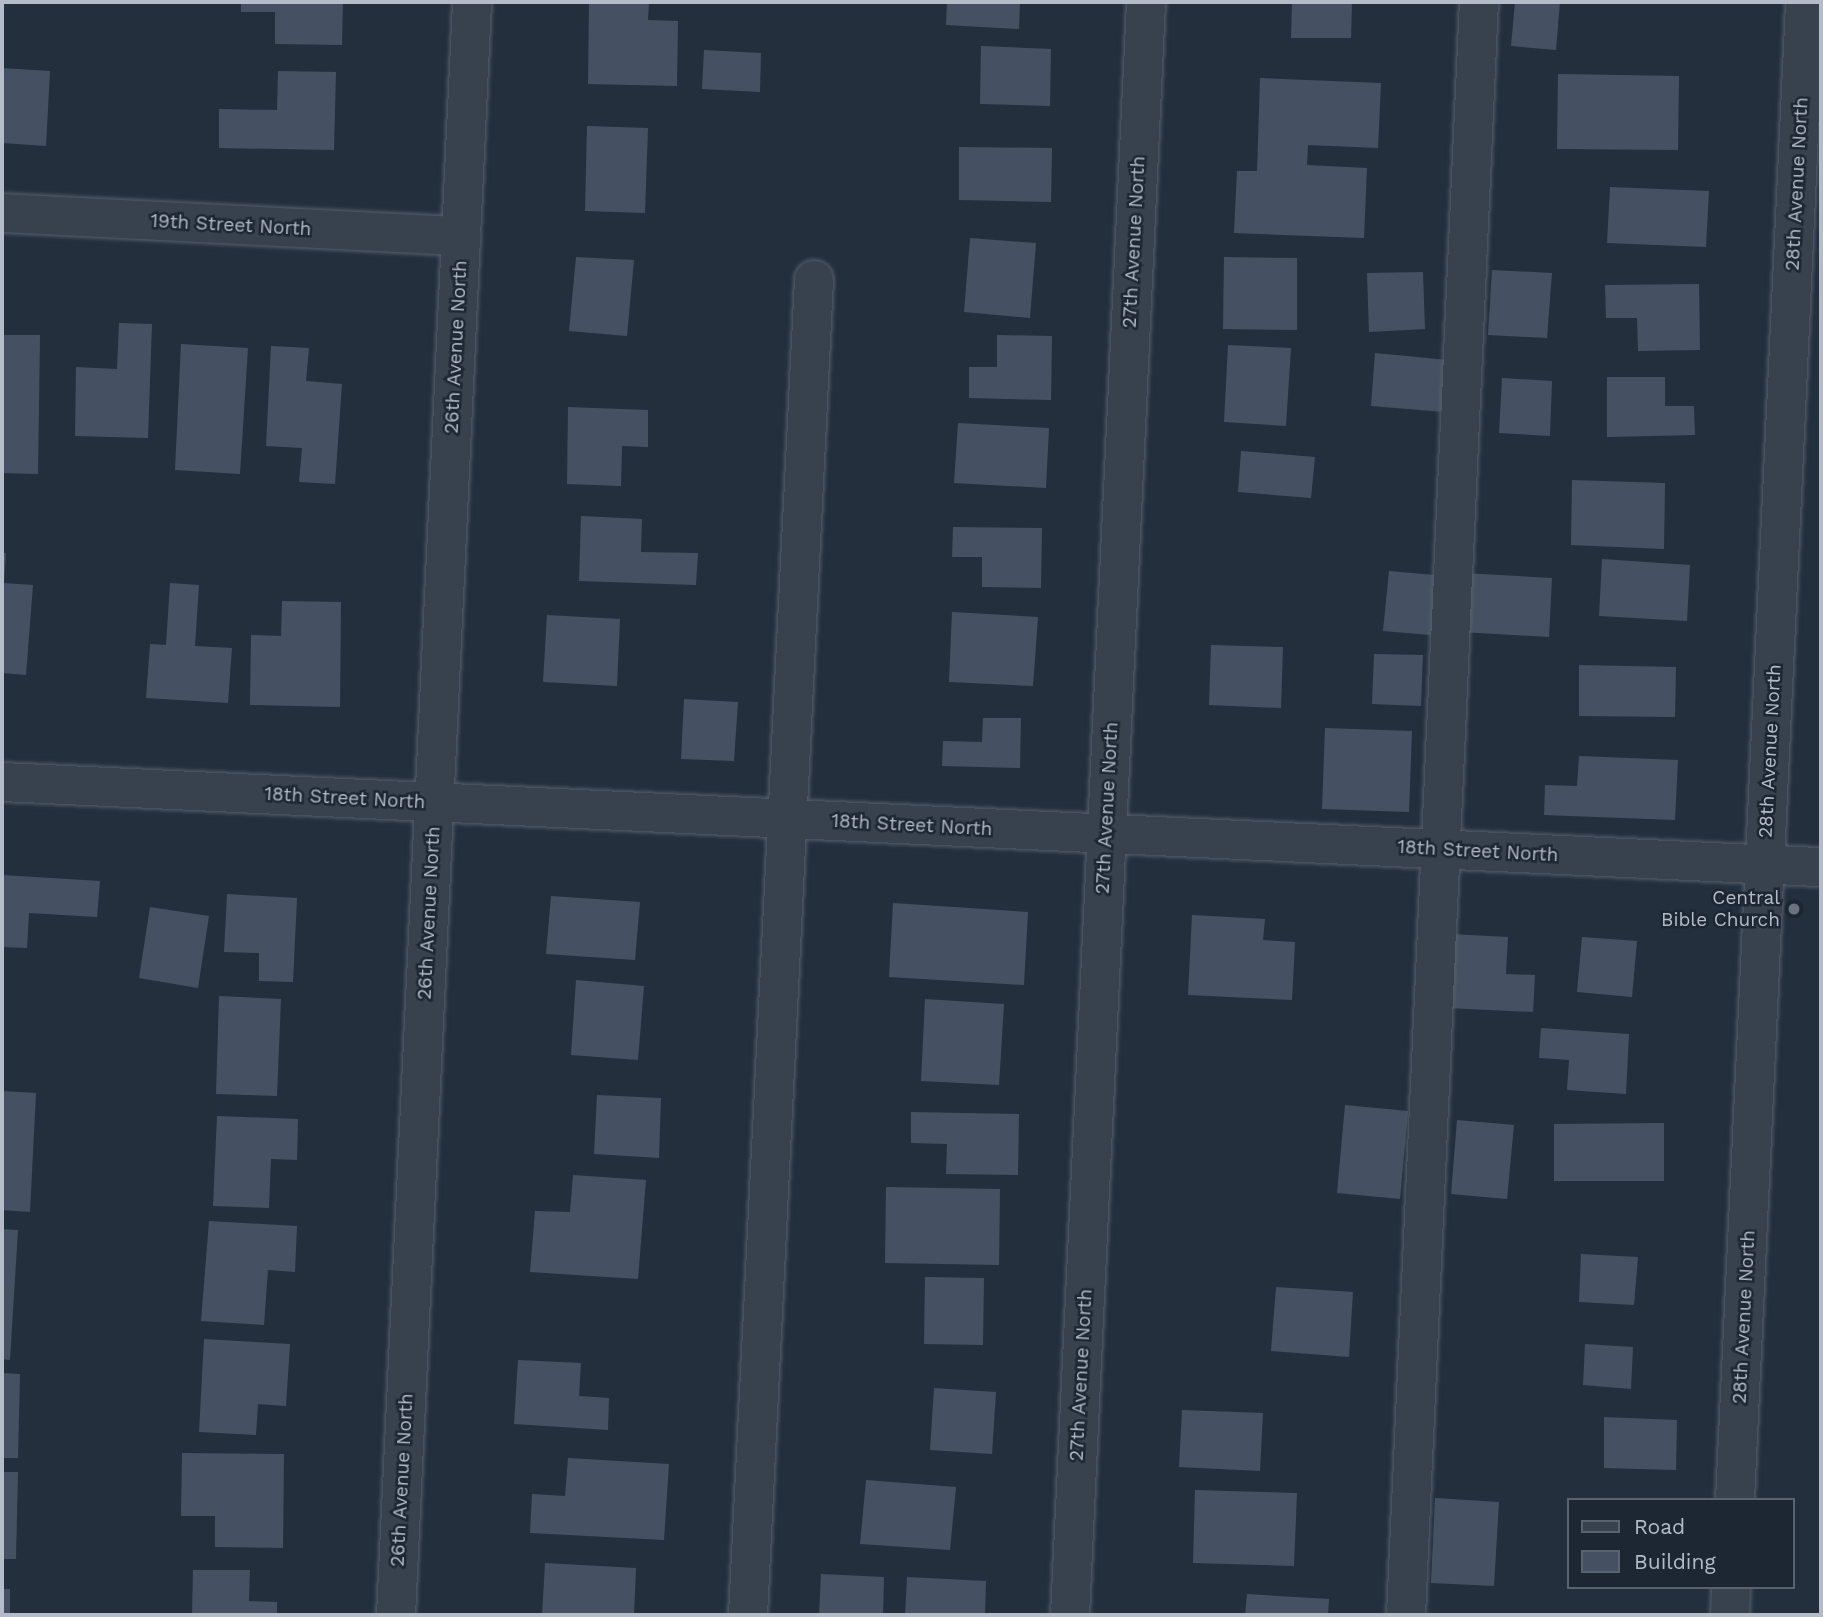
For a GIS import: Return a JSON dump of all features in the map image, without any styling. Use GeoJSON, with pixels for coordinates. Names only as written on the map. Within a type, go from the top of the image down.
{"type":"FeatureCollection","features":[{"type":"Feature","properties":{"kind":"street","name":"26th Avenue North"},"geometry":{"type":"LineString","coordinates":[[396,1615],[472,2]]}},
{"type":"Feature","properties":{"kind":"street","name":"27th Avenue North"},"geometry":{"type":"LineString","coordinates":[[1070,1615],[1146,2]]}},
{"type":"Feature","properties":{"kind":"street"},"geometry":{"type":"LineString","coordinates":[[1406,1615],[1479,2]]}},
{"type":"Feature","properties":{"kind":"street","name":"28th Avenue North"},"geometry":{"type":"LineString","coordinates":[[1735,1498],[1805,2]]}},
{"type":"Feature","properties":{"kind":"street","name":"19th Street North"},"geometry":{"type":"LineString","coordinates":[[2,213],[461,236]]}},
{"type":"Feature","properties":{"kind":"street"},"geometry":{"type":"LineString","coordinates":[[748,1615],[814,280]]}},
{"type":"Feature","properties":{"kind":"street","name":"18th Street North"},"geometry":{"type":"LineString","coordinates":[[2,782],[1821,867]]}},
{"type":"Feature","properties":{"kind":"street"},"geometry":{"type":"LineString","coordinates":[[1730,1615],[1731,1589]]}},
{"type":"Feature","properties":{"kind":"building"},"geometry":{"type":"Polygon","coordinates":[[[241,2],[343,2],[342,45],[275,44],[275,12],[241,12],[241,2]]]}},
{"type":"Feature","properties":{"kind":"building"},"geometry":{"type":"Polygon","coordinates":[[[589,2],[649,2],[648,20],[678,21],[677,86],[588,84],[589,2]]]}},
{"type":"Feature","properties":{"kind":"building"},"geometry":{"type":"Polygon","coordinates":[[[947,2],[1020,2],[1019,29],[946,25],[947,2]]]}},
{"type":"Feature","properties":{"kind":"building"},"geometry":{"type":"Polygon","coordinates":[[[1292,2],[1352,2],[1351,38],[1291,38],[1292,2]]]}},
{"type":"Feature","properties":{"kind":"building"},"geometry":{"type":"Polygon","coordinates":[[[1515,2],[1560,2],[1556,50],[1511,46],[1515,2]]]}},
{"type":"Feature","properties":{"kind":"building"},"geometry":{"type":"Polygon","coordinates":[[[981,46],[1051,49],[1050,106],[980,104],[981,46]]]}},
{"type":"Feature","properties":{"kind":"building"},"geometry":{"type":"Polygon","coordinates":[[[704,50],[761,53],[760,92],[702,89],[704,50]]]}},
{"type":"Feature","properties":{"kind":"building"},"geometry":{"type":"Polygon","coordinates":[[[2,68],[50,71],[46,146],[2,143],[2,68]]]}},
{"type":"Feature","properties":{"kind":"building"},"geometry":{"type":"Polygon","coordinates":[[[278,71],[336,72],[334,150],[219,148],[219,109],[277,110],[278,71]]]}},
{"type":"Feature","properties":{"kind":"building"},"geometry":{"type":"Polygon","coordinates":[[[1558,74],[1679,76],[1678,150],[1557,149],[1558,74]]]}},
{"type":"Feature","properties":{"kind":"building"},"geometry":{"type":"Polygon","coordinates":[[[1260,78],[1381,83],[1378,148],[1308,145],[1307,165],[1367,168],[1364,238],[1234,233],[1237,171],[1257,171],[1260,78]]]}},
{"type":"Feature","properties":{"kind":"building"},"geometry":{"type":"Polygon","coordinates":[[[587,126],[648,128],[645,213],[585,211],[587,126]]]}},
{"type":"Feature","properties":{"kind":"building"},"geometry":{"type":"Polygon","coordinates":[[[959,147],[1052,148],[1051,202],[959,200],[959,147]]]}},
{"type":"Feature","properties":{"kind":"building"},"geometry":{"type":"Polygon","coordinates":[[[1610,187],[1709,191],[1706,247],[1607,243],[1610,187]]]}},
{"type":"Feature","properties":{"kind":"building"},"geometry":{"type":"Polygon","coordinates":[[[970,238],[1036,243],[1030,318],[964,312],[970,238]]]}},
{"type":"Feature","properties":{"kind":"building"},"geometry":{"type":"Polygon","coordinates":[[[576,257],[634,260],[627,336],[569,331],[576,257]]]}},
{"type":"Feature","properties":{"kind":"building"},"geometry":{"type":"Polygon","coordinates":[[[1224,257],[1297,258],[1297,330],[1223,329],[1224,257]]]}},
{"type":"Feature","properties":{"kind":"building"},"geometry":{"type":"Polygon","coordinates":[[[1492,270],[1552,273],[1547,338],[1488,335],[1492,270]]]}},
{"type":"Feature","properties":{"kind":"building"},"geometry":{"type":"Polygon","coordinates":[[[1423,272],[1425,329],[1369,332],[1367,273],[1423,272]]]}},
{"type":"Feature","properties":{"kind":"building"},"geometry":{"type":"Polygon","coordinates":[[[1699,284],[1700,350],[1638,351],[1637,318],[1606,318],[1605,285],[1699,284]]]}},
{"type":"Feature","properties":{"kind":"building"},"geometry":{"type":"Polygon","coordinates":[[[119,323],[152,324],[148,438],[75,436],[76,367],[117,369],[119,323]]]}},
{"type":"Feature","properties":{"kind":"building"},"geometry":{"type":"Polygon","coordinates":[[[2,335],[40,335],[38,474],[2,473],[2,335]]]}},
{"type":"Feature","properties":{"kind":"building"},"geometry":{"type":"Polygon","coordinates":[[[997,335],[1052,336],[1051,400],[969,398],[969,367],[997,367],[997,335]]]}},
{"type":"Feature","properties":{"kind":"building"},"geometry":{"type":"Polygon","coordinates":[[[181,344],[248,348],[240,474],[175,470],[181,344]]]}},
{"type":"Feature","properties":{"kind":"building"},"geometry":{"type":"Polygon","coordinates":[[[1228,345],[1291,348],[1286,426],[1224,422],[1228,345]]]}},
{"type":"Feature","properties":{"kind":"building"},"geometry":{"type":"Polygon","coordinates":[[[271,346],[309,348],[306,381],[342,384],[335,484],[299,482],[302,448],[266,446],[271,346]]]}},
{"type":"Feature","properties":{"kind":"building"},"geometry":{"type":"Polygon","coordinates":[[[1375,353],[1448,360],[1444,412],[1371,406],[1375,353]]]}},
{"type":"Feature","properties":{"kind":"building"},"geometry":{"type":"Polygon","coordinates":[[[1607,377],[1665,377],[1665,406],[1694,406],[1695,435],[1607,437],[1607,377]]]}},
{"type":"Feature","properties":{"kind":"building"},"geometry":{"type":"Polygon","coordinates":[[[1502,378],[1552,381],[1550,436],[1499,433],[1502,378]]]}},
{"type":"Feature","properties":{"kind":"building"},"geometry":{"type":"Polygon","coordinates":[[[568,407],[648,410],[648,447],[622,446],[621,486],[567,484],[568,407]]]}},
{"type":"Feature","properties":{"kind":"building"},"geometry":{"type":"Polygon","coordinates":[[[958,423],[1049,428],[1046,488],[954,483],[958,423]]]}},
{"type":"Feature","properties":{"kind":"building"},"geometry":{"type":"Polygon","coordinates":[[[1241,451],[1315,457],[1311,498],[1238,492],[1241,451]]]}},
{"type":"Feature","properties":{"kind":"building"},"geometry":{"type":"Polygon","coordinates":[[[1572,480],[1665,483],[1664,549],[1571,545],[1572,480]]]}},
{"type":"Feature","properties":{"kind":"building"},"geometry":{"type":"Polygon","coordinates":[[[581,516],[642,519],[641,552],[698,553],[696,585],[579,581],[581,516]]]}},
{"type":"Feature","properties":{"kind":"building"},"geometry":{"type":"Polygon","coordinates":[[[953,527],[1042,528],[1041,588],[982,587],[982,557],[952,557],[953,527]]]}},
{"type":"Feature","properties":{"kind":"building"},"geometry":{"type":"Polygon","coordinates":[[[2,553],[6,553],[4,583],[33,585],[26,675],[2,673],[2,553]]]}},
{"type":"Feature","properties":{"kind":"building"},"geometry":{"type":"Polygon","coordinates":[[[1602,559],[1690,565],[1687,621],[1599,616],[1602,559]]]}},
{"type":"Feature","properties":{"kind":"building"},"geometry":{"type":"Polygon","coordinates":[[[1389,571],[1446,576],[1442,636],[1383,631],[1389,571]]]}},
{"type":"Feature","properties":{"kind":"building"},"geometry":{"type":"Polygon","coordinates":[[[1464,573],[1552,578],[1549,637],[1461,632],[1464,573]]]}},
{"type":"Feature","properties":{"kind":"building"},"geometry":{"type":"Polygon","coordinates":[[[170,583],[199,585],[195,646],[232,648],[228,703],[146,698],[150,644],[166,645],[170,583]]]}},
{"type":"Feature","properties":{"kind":"building"},"geometry":{"type":"Polygon","coordinates":[[[282,601],[341,602],[340,707],[250,705],[251,635],[281,636],[282,601]]]}},
{"type":"Feature","properties":{"kind":"building"},"geometry":{"type":"Polygon","coordinates":[[[952,612],[1038,617],[1033,686],[949,682],[952,612]]]}},
{"type":"Feature","properties":{"kind":"building"},"geometry":{"type":"Polygon","coordinates":[[[547,615],[620,619],[617,686],[543,682],[547,615]]]}},
{"type":"Feature","properties":{"kind":"building"},"geometry":{"type":"Polygon","coordinates":[[[1211,645],[1283,647],[1281,708],[1209,705],[1211,645]]]}},
{"type":"Feature","properties":{"kind":"building"},"geometry":{"type":"Polygon","coordinates":[[[1374,654],[1423,655],[1421,706],[1372,704],[1374,654]]]}},
{"type":"Feature","properties":{"kind":"building"},"geometry":{"type":"Polygon","coordinates":[[[1579,665],[1676,667],[1675,717],[1579,716],[1579,665]]]}},
{"type":"Feature","properties":{"kind":"building"},"geometry":{"type":"Polygon","coordinates":[[[684,699],[738,702],[734,761],[681,759],[684,699]]]}},
{"type":"Feature","properties":{"kind":"building"},"geometry":{"type":"Polygon","coordinates":[[[983,718],[1021,718],[1020,768],[942,766],[943,741],[982,742],[983,718]]]}},
{"type":"Feature","properties":{"kind":"building"},"geometry":{"type":"Polygon","coordinates":[[[1325,728],[1412,731],[1409,812],[1322,809],[1325,728]]]}},
{"type":"Feature","properties":{"kind":"building"},"geometry":{"type":"Polygon","coordinates":[[[1579,756],[1678,760],[1675,820],[1544,815],[1545,785],[1577,786],[1579,756]]]}},
{"type":"Feature","properties":{"kind":"building"},"geometry":{"type":"Polygon","coordinates":[[[2,875],[100,881],[97,917],[29,913],[27,948],[2,947],[2,875]]]}},
{"type":"Feature","properties":{"kind":"building"},"geometry":{"type":"Polygon","coordinates":[[[227,894],[297,898],[293,982],[259,981],[259,953],[224,952],[227,894]]]}},
{"type":"Feature","properties":{"kind":"building"},"geometry":{"type":"Polygon","coordinates":[[[551,896],[640,902],[635,960],[546,954],[551,896]]]}},
{"type":"Feature","properties":{"kind":"building"},"geometry":{"type":"Polygon","coordinates":[[[893,903],[1028,912],[1024,985],[889,977],[893,903]]]}},
{"type":"Feature","properties":{"kind":"building"},"geometry":{"type":"Polygon","coordinates":[[[150,907],[209,916],[198,988],[139,978],[150,907]]]}},
{"type":"Feature","properties":{"kind":"building"},"geometry":{"type":"Polygon","coordinates":[[[1192,915],[1265,919],[1263,940],[1295,942],[1292,1000],[1188,995],[1192,915]]]}},
{"type":"Feature","properties":{"kind":"building"},"geometry":{"type":"Polygon","coordinates":[[[1451,934],[1508,937],[1506,974],[1535,975],[1533,1012],[1447,1008],[1451,934]]]}},
{"type":"Feature","properties":{"kind":"building"},"geometry":{"type":"Polygon","coordinates":[[[1582,937],[1637,941],[1632,997],[1577,992],[1582,937]]]}},
{"type":"Feature","properties":{"kind":"building"},"geometry":{"type":"Polygon","coordinates":[[[576,980],[644,986],[638,1060],[571,1055],[576,980]]]}},
{"type":"Feature","properties":{"kind":"building"},"geometry":{"type":"Polygon","coordinates":[[[219,996],[281,999],[277,1096],[216,1094],[219,996]]]}},
{"type":"Feature","properties":{"kind":"building"},"geometry":{"type":"Polygon","coordinates":[[[925,999],[1004,1004],[999,1085],[921,1081],[925,999]]]}},
{"type":"Feature","properties":{"kind":"building"},"geometry":{"type":"Polygon","coordinates":[[[1541,1028],[1629,1034],[1626,1094],[1567,1090],[1569,1060],[1539,1058],[1541,1028]]]}},
{"type":"Feature","properties":{"kind":"building"},"geometry":{"type":"Polygon","coordinates":[[[2,1091],[36,1093],[30,1212],[2,1210],[2,1091]]]}},
{"type":"Feature","properties":{"kind":"building"},"geometry":{"type":"Polygon","coordinates":[[[597,1095],[661,1098],[659,1158],[594,1154],[597,1095]]]}},
{"type":"Feature","properties":{"kind":"building"},"geometry":{"type":"Polygon","coordinates":[[[1345,1105],[1408,1111],[1400,1199],[1337,1193],[1345,1105]]]}},
{"type":"Feature","properties":{"kind":"building"},"geometry":{"type":"Polygon","coordinates":[[[911,1112],[1019,1114],[1018,1175],[946,1174],[947,1144],[911,1143],[911,1112]]]}},
{"type":"Feature","properties":{"kind":"building"},"geometry":{"type":"Polygon","coordinates":[[[217,1116],[298,1119],[297,1160],[271,1159],[269,1208],[213,1206],[217,1116]]]}},
{"type":"Feature","properties":{"kind":"building"},"geometry":{"type":"Polygon","coordinates":[[[1457,1120],[1514,1125],[1507,1199],[1451,1194],[1457,1120]]]}},
{"type":"Feature","properties":{"kind":"building"},"geometry":{"type":"Polygon","coordinates":[[[1664,1123],[1664,1181],[1554,1181],[1554,1124],[1664,1123]]]}},
{"type":"Feature","properties":{"kind":"building"},"geometry":{"type":"Polygon","coordinates":[[[573,1175],[646,1180],[638,1279],[530,1272],[535,1211],[570,1212],[573,1175]]]}},
{"type":"Feature","properties":{"kind":"building"},"geometry":{"type":"Polygon","coordinates":[[[886,1187],[1000,1189],[999,1265],[885,1263],[886,1187]]]}},
{"type":"Feature","properties":{"kind":"building"},"geometry":{"type":"Polygon","coordinates":[[[209,1221],[297,1226],[295,1272],[268,1270],[264,1325],[201,1321],[209,1221]]]}},
{"type":"Feature","properties":{"kind":"building"},"geometry":{"type":"Polygon","coordinates":[[[2,1229],[18,1230],[10,1360],[2,1359],[2,1229]]]}},
{"type":"Feature","properties":{"kind":"building"},"geometry":{"type":"Polygon","coordinates":[[[1581,1254],[1638,1257],[1634,1305],[1579,1302],[1581,1254]]]}},
{"type":"Feature","properties":{"kind":"building"},"geometry":{"type":"Polygon","coordinates":[[[925,1277],[984,1278],[983,1345],[924,1344],[925,1277]]]}},
{"type":"Feature","properties":{"kind":"building"},"geometry":{"type":"Polygon","coordinates":[[[1276,1287],[1353,1292],[1349,1357],[1271,1351],[1276,1287]]]}},
{"type":"Feature","properties":{"kind":"building"},"geometry":{"type":"Polygon","coordinates":[[[204,1339],[290,1344],[286,1406],[258,1404],[256,1435],[199,1432],[204,1339]]]}},
{"type":"Feature","properties":{"kind":"building"},"geometry":{"type":"Polygon","coordinates":[[[1585,1344],[1633,1347],[1631,1389],[1583,1385],[1585,1344]]]}},
{"type":"Feature","properties":{"kind":"building"},"geometry":{"type":"Polygon","coordinates":[[[518,1360],[581,1363],[579,1396],[609,1398],[608,1430],[514,1424],[518,1360]]]}},
{"type":"Feature","properties":{"kind":"building"},"geometry":{"type":"Polygon","coordinates":[[[2,1373],[20,1374],[18,1458],[2,1458],[2,1373]]]}},
{"type":"Feature","properties":{"kind":"building"},"geometry":{"type":"Polygon","coordinates":[[[934,1388],[996,1392],[992,1454],[930,1450],[934,1388]]]}},
{"type":"Feature","properties":{"kind":"building"},"geometry":{"type":"Polygon","coordinates":[[[1182,1410],[1263,1413],[1260,1471],[1179,1467],[1182,1410]]]}},
{"type":"Feature","properties":{"kind":"building"},"geometry":{"type":"Polygon","coordinates":[[[1604,1417],[1677,1420],[1676,1470],[1604,1468],[1604,1417]]]}},
{"type":"Feature","properties":{"kind":"building"},"geometry":{"type":"Polygon","coordinates":[[[182,1453],[284,1454],[283,1548],[215,1547],[215,1516],[181,1516],[182,1453]]]}},
{"type":"Feature","properties":{"kind":"building"},"geometry":{"type":"Polygon","coordinates":[[[568,1458],[669,1464],[664,1540],[530,1533],[532,1494],[565,1496],[568,1458]]]}},
{"type":"Feature","properties":{"kind":"building"},"geometry":{"type":"Polygon","coordinates":[[[2,1472],[18,1472],[16,1559],[2,1559],[2,1472]]]}},
{"type":"Feature","properties":{"kind":"building"},"geometry":{"type":"Polygon","coordinates":[[[866,1480],[956,1487],[950,1550],[860,1544],[866,1480]]]}},
{"type":"Feature","properties":{"kind":"building"},"geometry":{"type":"Polygon","coordinates":[[[1195,1490],[1297,1493],[1294,1566],[1193,1563],[1195,1490]]]}},
{"type":"Feature","properties":{"kind":"building"},"geometry":{"type":"Polygon","coordinates":[[[1435,1498],[1499,1502],[1494,1586],[1431,1583],[1435,1498]]]}},
{"type":"Feature","properties":{"kind":"building"},"geometry":{"type":"Polygon","coordinates":[[[545,1563],[636,1568],[634,1615],[542,1615],[545,1563]]]}},
{"type":"Feature","properties":{"kind":"building"},"geometry":{"type":"Polygon","coordinates":[[[193,1570],[250,1570],[249,1601],[277,1602],[277,1615],[192,1615],[193,1570]]]}},
{"type":"Feature","properties":{"kind":"building"},"geometry":{"type":"Polygon","coordinates":[[[821,1574],[884,1577],[883,1615],[819,1615],[821,1574]]]}},
{"type":"Feature","properties":{"kind":"building"},"geometry":{"type":"Polygon","coordinates":[[[907,1577],[986,1581],[985,1615],[905,1615],[907,1577]]]}},
{"type":"Feature","properties":{"kind":"building"},"geometry":{"type":"Polygon","coordinates":[[[2,1589],[10,1589],[10,1615],[2,1615],[2,1589]]]}},
{"type":"Feature","properties":{"kind":"building"},"geometry":{"type":"Polygon","coordinates":[[[1247,1594],[1329,1599],[1328,1615],[1245,1615],[1247,1594]]]}},
{"type":"Feature","properties":{"kind":"place","name":"Central Bible Church"},"geometry":{"type":"Point","coordinates":[1794,909]}}]}
